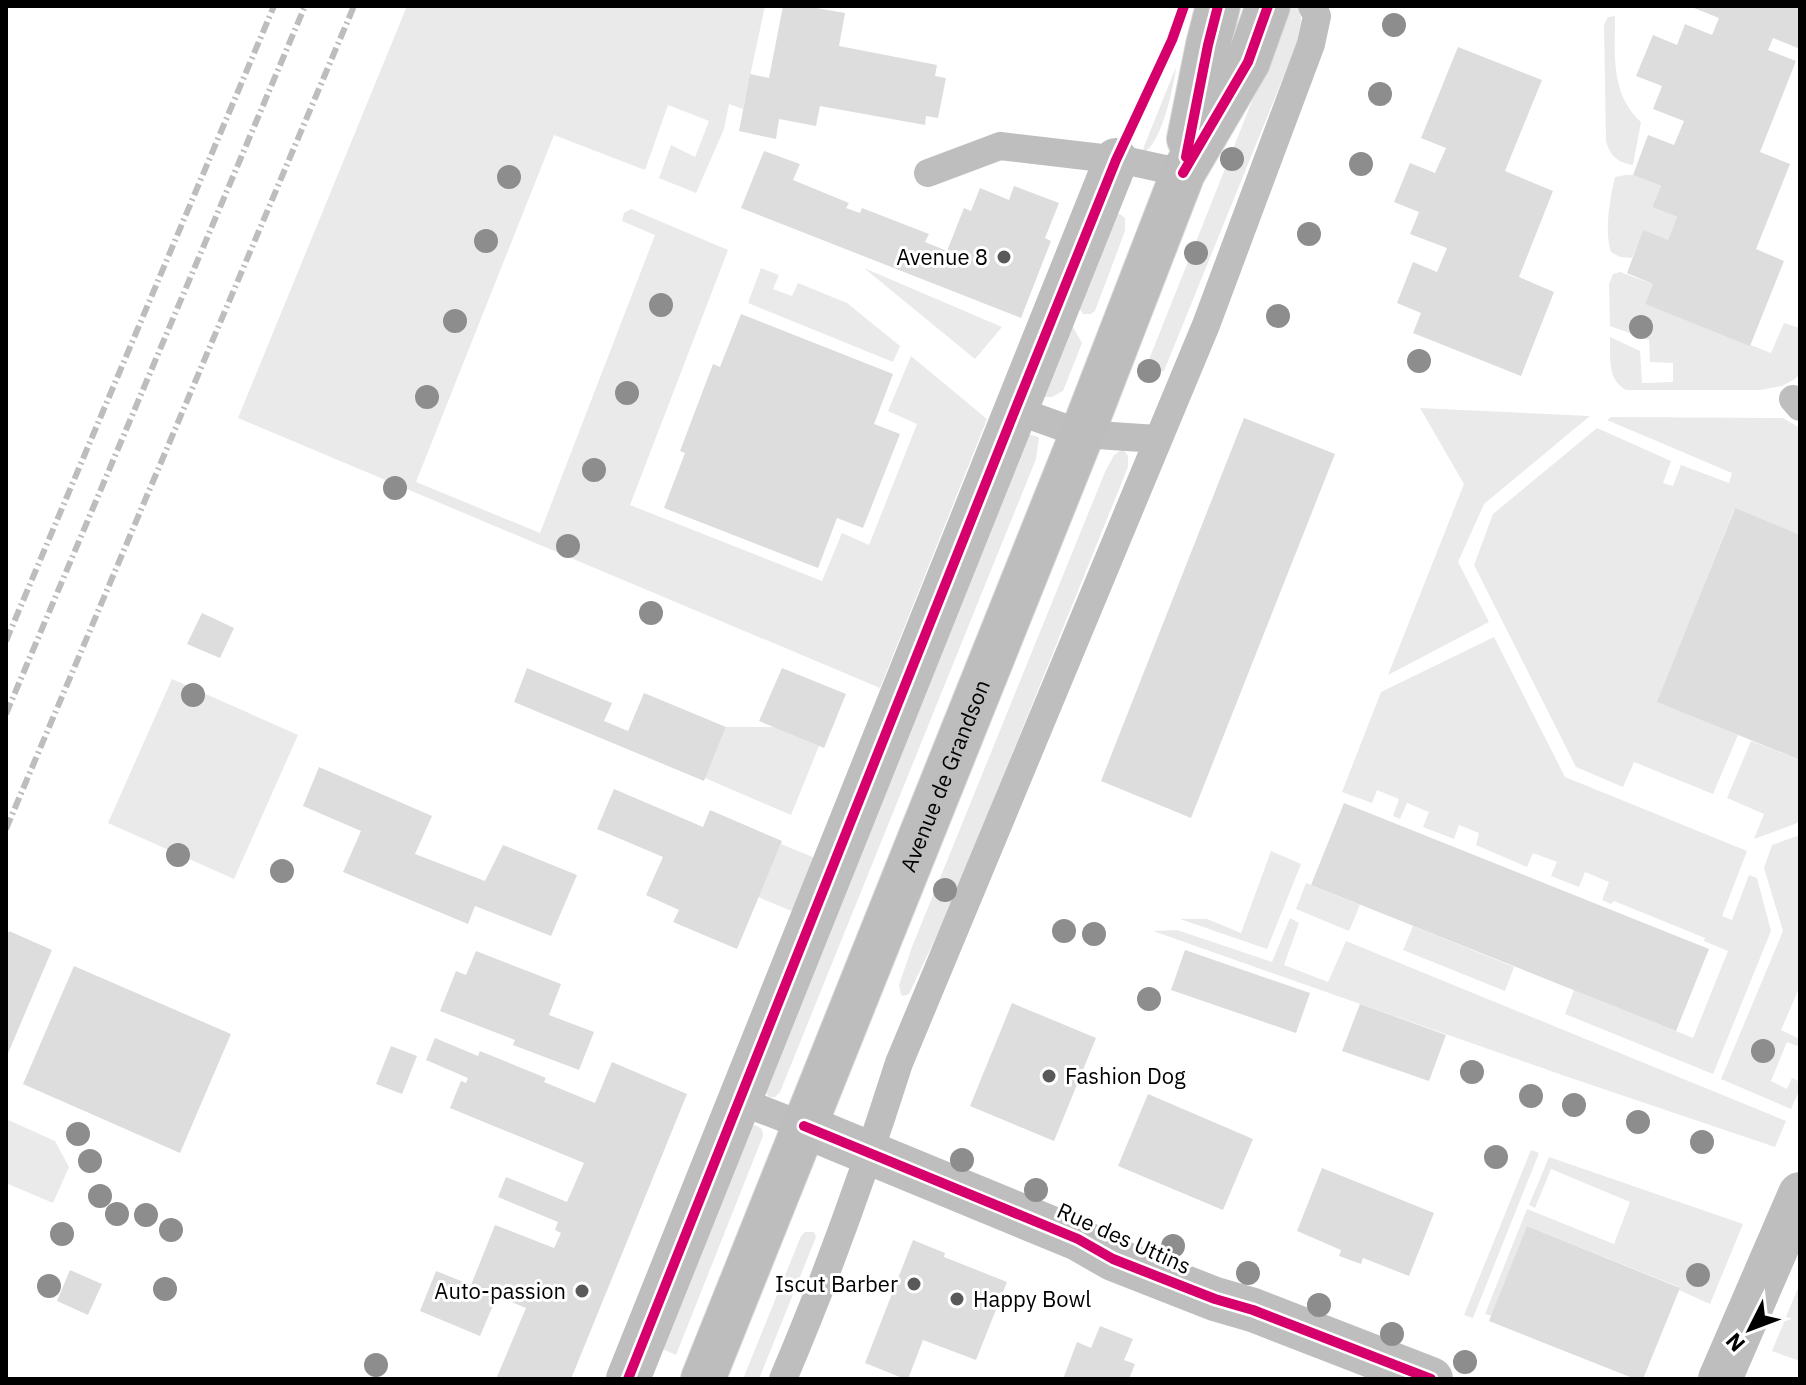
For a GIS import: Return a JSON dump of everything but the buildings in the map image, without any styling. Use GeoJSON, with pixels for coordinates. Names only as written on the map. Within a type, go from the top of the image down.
{"type":"FeatureCollection","features":[{"type":"Feature","properties":{"kind":"main road","name":"Avenue de Grandson"},"geometry":{"type":"LineString","coordinates":[[1183,173],[1218,6]]}},
{"type":"Feature","properties":{"kind":"main road","name":"Avenue de Grandson"},"geometry":{"type":"LineString","coordinates":[[703,1379],[1082,434],[1183,173],[1248,62],[1268,6]]}},
{"type":"Feature","properties":{"kind":"street"},"geometry":{"type":"LineString","coordinates":[[628,1379],[1116,160]]}},
{"type":"Feature","properties":{"kind":"street","name":"Rue des Uttins"},"geometry":{"type":"LineString","coordinates":[[804,1126],[1078,1239],[1113,1259],[1431,1379]]}},
{"type":"Feature","properties":{"kind":"street"},"geometry":{"type":"LineString","coordinates":[[1720,1379],[1800,1194]]}},
{"type":"Feature","properties":{"kind":"lane"},"geometry":{"type":"LineString","coordinates":[[783,1379],[816,1303],[899,1063],[1206,325],[1311,44],[1317,16],[1312,6]]}},
{"type":"Feature","properties":{"kind":"lane"},"geometry":{"type":"LineString","coordinates":[[928,173],[1000,146],[1128,161],[1183,173]]}},
{"type":"Feature","properties":{"kind":"lane"},"geometry":{"type":"LineString","coordinates":[[1013,415],[1029,415],[1082,434],[1157,439]]}},
{"type":"Feature","properties":{"kind":"lane"},"geometry":{"type":"LineString","coordinates":[[740,1101],[804,1126]]}},
{"type":"Feature","properties":{"kind":"shaded area"},"geometry":{"type":"Polygon","coordinates":[[[407,6],[765,6],[743,109],[729,104],[724,129],[696,193],[659,178],[671,145],[695,157],[709,121],[668,105],[645,170],[554,135],[416,482],[540,533],[655,235],[622,221],[624,213],[631,209],[728,250],[630,505],[822,581],[842,533],[869,545],[917,424],[888,411],[911,356],[987,419],[880,688],[238,418],[407,6]]]}},
{"type":"Feature","properties":{"kind":"shaded area"},"geometry":{"type":"Polygon","coordinates":[[[1290,6],[1297,6],[1300,14],[1298,41],[1164,371],[1142,377],[1290,6]]]}},
{"type":"Feature","properties":{"kind":"shaded area"},"geometry":{"type":"Polygon","coordinates":[[[1615,16],[1619,86],[1631,111],[1641,122],[1633,165],[1615,158],[1606,141],[1604,25],[1608,17],[1615,16]]]}},
{"type":"Feature","properties":{"kind":"shaded area"},"geometry":{"type":"Polygon","coordinates":[[[1176,67],[1162,125],[1146,151],[1143,149],[1176,67]]]}},
{"type":"Feature","properties":{"kind":"shaded area"},"geometry":{"type":"Polygon","coordinates":[[[1626,175],[1661,186],[1652,207],[1677,217],[1668,240],[1643,231],[1632,258],[1611,252],[1608,235],[1615,177],[1626,175]]]}},
{"type":"Feature","properties":{"kind":"shaded area"},"geometry":{"type":"Polygon","coordinates":[[[1117,214],[1125,218],[1125,231],[1095,311],[1083,314],[1079,308],[1117,214]]]}},
{"type":"Feature","properties":{"kind":"shaded area"},"geometry":{"type":"Polygon","coordinates":[[[761,268],[779,275],[773,289],[792,296],[798,283],[847,303],[900,346],[893,362],[748,303],[761,268]]]}},
{"type":"Feature","properties":{"kind":"shaded area"},"geometry":{"type":"Polygon","coordinates":[[[864,268],[1002,327],[975,359],[864,268]]]}},
{"type":"Feature","properties":{"kind":"shaded area"},"geometry":{"type":"Polygon","coordinates":[[[1620,272],[1653,284],[1645,304],[1771,353],[1784,323],[1800,328],[1800,373],[1782,386],[1760,390],[1626,390],[1612,374],[1610,337],[1640,351],[1642,383],[1673,382],[1673,363],[1650,362],[1649,340],[1610,326],[1609,284],[1613,274],[1620,272]]]}},
{"type":"Feature","properties":{"kind":"shaded area"},"geometry":{"type":"Polygon","coordinates":[[[1072,325],[1082,343],[1063,391],[1052,397],[1043,397],[1072,325]]]}},
{"type":"Feature","properties":{"kind":"shaded area"},"geometry":{"type":"Polygon","coordinates":[[[1420,408],[1590,416],[1484,504],[1458,562],[1489,622],[1388,675],[1464,484],[1420,408]]]}},
{"type":"Feature","properties":{"kind":"shaded area"},"geometry":{"type":"Polygon","coordinates":[[[1611,417],[1783,418],[1800,428],[1800,535],[1734,509],[1658,702],[1738,735],[1713,794],[1634,762],[1623,787],[1576,767],[1474,565],[1493,514],[1597,428],[1671,461],[1663,483],[1673,486],[1681,465],[1729,483],[1732,473],[1607,420],[1611,417]]]}},
{"type":"Feature","properties":{"kind":"shaded area"},"geometry":{"type":"Polygon","coordinates":[[[1027,434],[1039,437],[1036,459],[780,1092],[775,1097],[769,1097],[765,1091],[1027,434]]]}},
{"type":"Feature","properties":{"kind":"shaded area"},"geometry":{"type":"Polygon","coordinates":[[[1123,449],[1128,456],[1128,467],[949,910],[909,994],[901,995],[899,985],[912,947],[1105,472],[1114,455],[1123,449]]]}},
{"type":"Feature","properties":{"kind":"shaded area"},"geometry":{"type":"Polygon","coordinates":[[[1494,637],[1565,777],[1747,851],[1722,916],[1732,920],[1749,875],[1757,878],[1771,931],[1713,1074],[1565,1014],[1574,990],[1693,1038],[1728,951],[1704,941],[1705,938],[1614,901],[1611,904],[1602,900],[1609,882],[1585,872],[1579,887],[1551,876],[1557,862],[1533,853],[1527,867],[1476,845],[1479,833],[1459,825],[1454,839],[1423,827],[1429,812],[1407,803],[1400,819],[1393,816],[1399,799],[1377,790],[1372,803],[1342,792],[1381,692],[1494,637]]]}},
{"type":"Feature","properties":{"kind":"shaded area"},"geometry":{"type":"Polygon","coordinates":[[[172,679],[298,735],[234,879],[108,823],[172,679]]]}},
{"type":"Feature","properties":{"kind":"shaded area"},"geometry":{"type":"Polygon","coordinates":[[[726,727],[775,727],[819,746],[791,815],[705,778],[726,727]]]}},
{"type":"Feature","properties":{"kind":"shaded area"},"geometry":{"type":"Polygon","coordinates":[[[1751,741],[1800,760],[1800,822],[1754,839],[1764,814],[1727,798],[1751,741]]]}},
{"type":"Feature","properties":{"kind":"shaded area"},"geometry":{"type":"Polygon","coordinates":[[[1800,835],[1800,986],[1781,1030],[1800,1039],[1800,1047],[1787,1042],[1771,1081],[1787,1089],[1792,1078],[1800,1082],[1791,1109],[1721,1079],[1783,931],[1764,868],[1772,845],[1800,835]]]}},
{"type":"Feature","properties":{"kind":"shaded area"},"geometry":{"type":"Polygon","coordinates":[[[781,844],[815,858],[794,912],[758,897],[781,844]]]}},
{"type":"Feature","properties":{"kind":"shaded area"},"geometry":{"type":"Polygon","coordinates":[[[1271,851],[1301,864],[1267,949],[1180,919],[1207,919],[1241,933],[1271,851]]]}},
{"type":"Feature","properties":{"kind":"shaded area"},"geometry":{"type":"Polygon","coordinates":[[[1306,883],[1360,905],[1349,931],[1296,909],[1306,883]]]}},
{"type":"Feature","properties":{"kind":"shaded area"},"geometry":{"type":"Polygon","coordinates":[[[1290,918],[1299,923],[1284,965],[1328,982],[1346,941],[1786,1121],[1775,1147],[1153,931],[1177,930],[1272,962],[1290,918]]]}},
{"type":"Feature","properties":{"kind":"shaded area"},"geometry":{"type":"Polygon","coordinates":[[[1413,926],[1514,967],[1505,991],[1403,950],[1413,926]]]}},
{"type":"Feature","properties":{"kind":"shaded area"},"geometry":{"type":"Polygon","coordinates":[[[6,1119],[55,1141],[69,1167],[53,1203],[6,1183],[6,1119]]]}},
{"type":"Feature","properties":{"kind":"shaded area"},"geometry":{"type":"Polygon","coordinates":[[[755,1125],[762,1129],[763,1136],[676,1355],[660,1348],[755,1125]]]}},
{"type":"Feature","properties":{"kind":"shaded area"},"geometry":{"type":"Polygon","coordinates":[[[1531,1150],[1539,1153],[1473,1318],[1464,1315],[1531,1150]]]}},
{"type":"Feature","properties":{"kind":"shaded area"},"geometry":{"type":"Polygon","coordinates":[[[1549,1157],[1743,1224],[1710,1304],[1679,1290],[1679,1287],[1527,1226],[1492,1316],[1485,1314],[1527,1209],[1614,1244],[1630,1202],[1551,1169],[1535,1208],[1529,1205],[1549,1157]]]}},
{"type":"Feature","properties":{"kind":"shaded area"},"geometry":{"type":"Polygon","coordinates":[[[805,1232],[814,1232],[816,1237],[759,1379],[743,1379],[801,1236],[805,1232]]]}},
{"type":"Feature","properties":{"kind":"shaded area"},"geometry":{"type":"Polygon","coordinates":[[[1800,1283],[1800,1361],[1772,1351],[1800,1283]]]}},
{"type":"Feature","properties":{"kind":"railway"},"geometry":{"type":"LineString","coordinates":[[6,641],[274,6]]}},
{"type":"Feature","properties":{"kind":"railway"},"geometry":{"type":"LineString","coordinates":[[6,714],[305,6]]}},
{"type":"Feature","properties":{"kind":"railway"},"geometry":{"type":"LineString","coordinates":[[6,829],[354,6]]}},
{"type":"Feature","properties":{"kind":"cycle path"},"geometry":{"type":"LineString","coordinates":[[628,1379],[1116,160],[1172,40],[1184,6]]}},
{"type":"Feature","properties":{"kind":"cycle path"},"geometry":{"type":"LineString","coordinates":[[1186,157],[1218,6]]}},
{"type":"Feature","properties":{"kind":"cycle path"},"geometry":{"type":"LineString","coordinates":[[1183,173],[1248,62],[1268,6]]}},
{"type":"Feature","properties":{"kind":"cycle path"},"geometry":{"type":"LineString","coordinates":[[804,1126],[1078,1239],[1113,1259],[1431,1379]]}},
{"type":"Feature","properties":{"kind":"place","name":"Avenue 8"},"geometry":{"type":"Point","coordinates":[1004,257]}},
{"type":"Feature","properties":{"kind":"place","name":"Fashion Dog"},"geometry":{"type":"Point","coordinates":[1049,1076]}},
{"type":"Feature","properties":{"kind":"place","name":"Iscut Barber"},"geometry":{"type":"Point","coordinates":[914,1284]}},
{"type":"Feature","properties":{"kind":"place","name":"Auto-passion"},"geometry":{"type":"Point","coordinates":[582,1291]}},
{"type":"Feature","properties":{"kind":"place","name":"Happy Bowl"},"geometry":{"type":"Point","coordinates":[957,1299]}}]}
